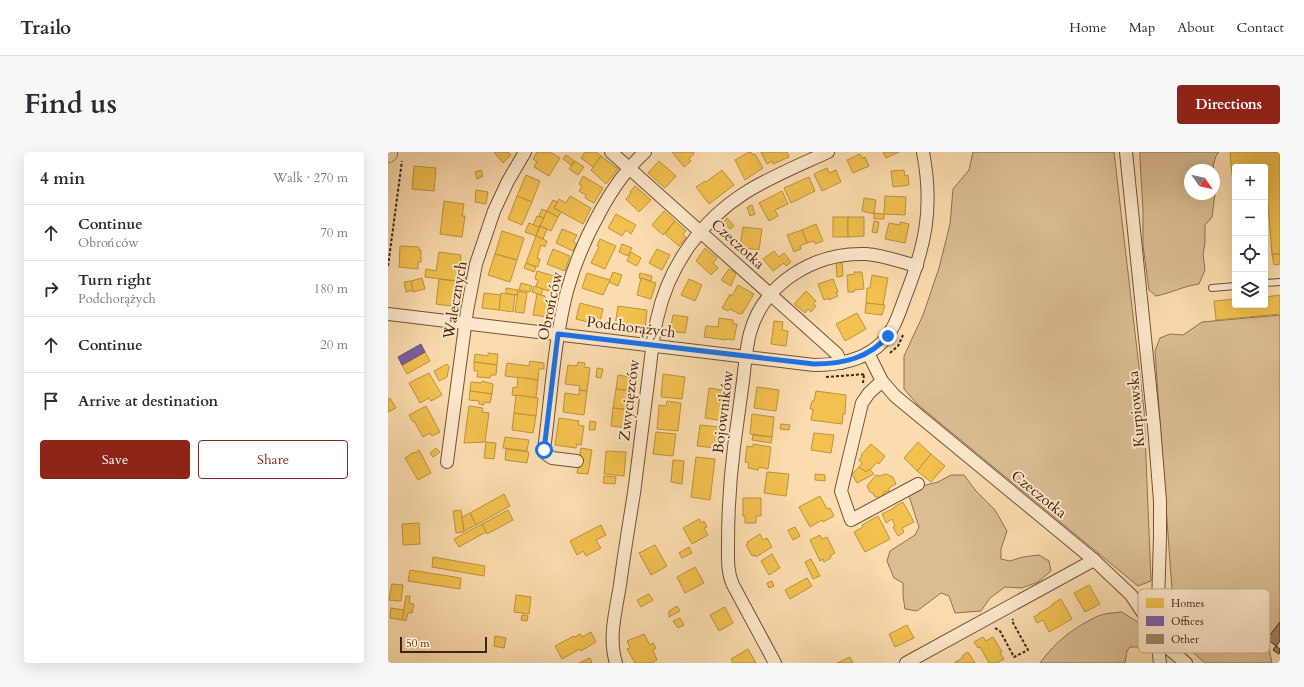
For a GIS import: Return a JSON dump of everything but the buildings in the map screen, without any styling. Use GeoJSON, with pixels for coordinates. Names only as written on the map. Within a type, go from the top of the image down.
{"type":"FeatureCollection","features":[{"type":"Feature","properties":{"kind":"street","name":"Czeczotka"},"geometry":{"type":"LineString","coordinates":[[612,152],[837,354],[841,363]]}},
{"type":"Feature","properties":{"kind":"street","name":"Obrońców"},"geometry":{"type":"LineString","coordinates":[[577,461],[552,458],[545,453],[544,450],[558,334],[567,290],[581,252],[605,204],[629,168],[645,152]]}},
{"type":"Feature","properties":{"kind":"street","name":"Zwycięzców"},"geometry":{"type":"LineString","coordinates":[[616,663],[612,636],[634,493],[657,319],[669,280],[683,255],[700,232],[718,212],[733,200],[770,178],[828,152]]}},
{"type":"Feature","properties":{"kind":"street","name":"Podchorążych"},"geometry":{"type":"LineString","coordinates":[[388,314],[746,357],[814,364],[841,363],[868,353],[882,342],[891,331],[917,266],[925,237],[928,203],[928,180],[924,152]]}},
{"type":"Feature","properties":{"kind":"street","name":"Kurpiowska"},"geometry":{"type":"LineString","coordinates":[[1126,152],[1154,426],[1160,501],[1158,589]]}},
{"type":"Feature","properties":{"kind":"street","name":"Walecznych"},"geometry":{"type":"LineString","coordinates":[[447,462],[466,323],[476,264],[500,196],[523,153]]}},
{"type":"Feature","properties":{"kind":"street","name":"Bojowników"},"geometry":{"type":"LineString","coordinates":[[775,663],[732,585],[729,571],[729,493],[750,333],[762,306],[770,295],[796,272],[818,261],[836,256],[868,254],[917,266]]}},
{"type":"Feature","properties":{"kind":"street","name":"Czeczotka"},"geometry":{"type":"LineString","coordinates":[[868,353],[882,381],[895,396],[1094,560],[1131,595],[1138,606]]}},
{"type":"Feature","properties":{"kind":"street"},"geometry":{"type":"LineString","coordinates":[[882,381],[869,393],[862,403],[841,491],[851,520],[918,484]]}},
{"type":"Feature","properties":{"kind":"street"},"geometry":{"type":"LineString","coordinates":[[906,663],[1094,560]]}},
{"type":"Feature","properties":{"kind":"street","name":"Kurpiowska"},"geometry":{"type":"LineString","coordinates":[[1159,653],[1160,663]]}},
{"type":"Feature","properties":{"kind":"street","name":"Czeczotka"},"geometry":{"type":"LineString","coordinates":[[1174,653],[1186,663]]}},
{"type":"Feature","properties":{"kind":"lane"},"geometry":{"type":"LineString","coordinates":[[1268,284],[1280,282]]}},
{"type":"Feature","properties":{"kind":"lane"},"geometry":{"type":"LineString","coordinates":[[1212,288],[1232,286]]}},
{"type":"Feature","properties":{"kind":"path"},"geometry":{"type":"LineString","coordinates":[[388,266],[393,155]]}},
{"type":"Feature","properties":{"kind":"path"},"geometry":{"type":"LineString","coordinates":[[990,627],[994,627],[1000,631],[1014,657],[1028,650],[1012,621],[1014,614]]}},
{"type":"Feature","properties":{"kind":"shaded area"},"geometry":{"type":"Polygon","coordinates":[[[973,152],[1114,152],[1144,410],[1151,581],[1138,586],[917,404],[904,389],[904,356],[923,315],[939,268],[950,224],[953,189],[969,170],[973,152]]]}},
{"type":"Feature","properties":{"kind":"shaded area"},"geometry":{"type":"Polygon","coordinates":[[[1140,152],[1219,152],[1213,164],[1184,164],[1184,200],[1214,200],[1212,217],[1205,225],[1205,243],[1203,254],[1205,270],[1199,284],[1156,296],[1149,290],[1143,245],[1140,152]]]}},
{"type":"Feature","properties":{"kind":"shaded area"},"geometry":{"type":"Polygon","coordinates":[[[1280,315],[1280,626],[1273,635],[1270,643],[1270,589],[1172,589],[1155,351],[1160,338],[1170,334],[1183,335],[1202,322],[1280,315]]]}},
{"type":"Feature","properties":{"kind":"shaded area"},"geometry":{"type":"Polygon","coordinates":[[[951,475],[964,475],[976,491],[995,510],[1007,531],[1001,549],[1001,559],[1010,561],[1023,557],[1039,555],[1049,561],[1051,571],[1038,582],[1022,588],[1005,587],[990,598],[981,611],[955,613],[949,596],[941,593],[917,611],[905,609],[903,583],[894,578],[887,561],[890,551],[915,535],[919,527],[909,496],[914,488],[938,482],[951,475]]]}},
{"type":"Feature","properties":{"kind":"shaded area"},"geometry":{"type":"Polygon","coordinates":[[[1122,612],[1138,622],[1138,647],[1130,647],[1127,651],[1125,663],[1040,663],[1052,648],[1081,625],[1101,615],[1122,612]]]}},
{"type":"Feature","properties":{"kind":"shaded area"},"geometry":{"type":"Polygon","coordinates":[[[1270,651],[1272,663],[1205,663],[1194,653],[1270,653],[1270,651]]]}},
{"type":"Feature","properties":{"kind":"route"},"geometry":{"type":"LineString","coordinates":[[544,450],[558,334],[814,364],[841,363],[857,358],[877,347],[888,336]]}}]}
